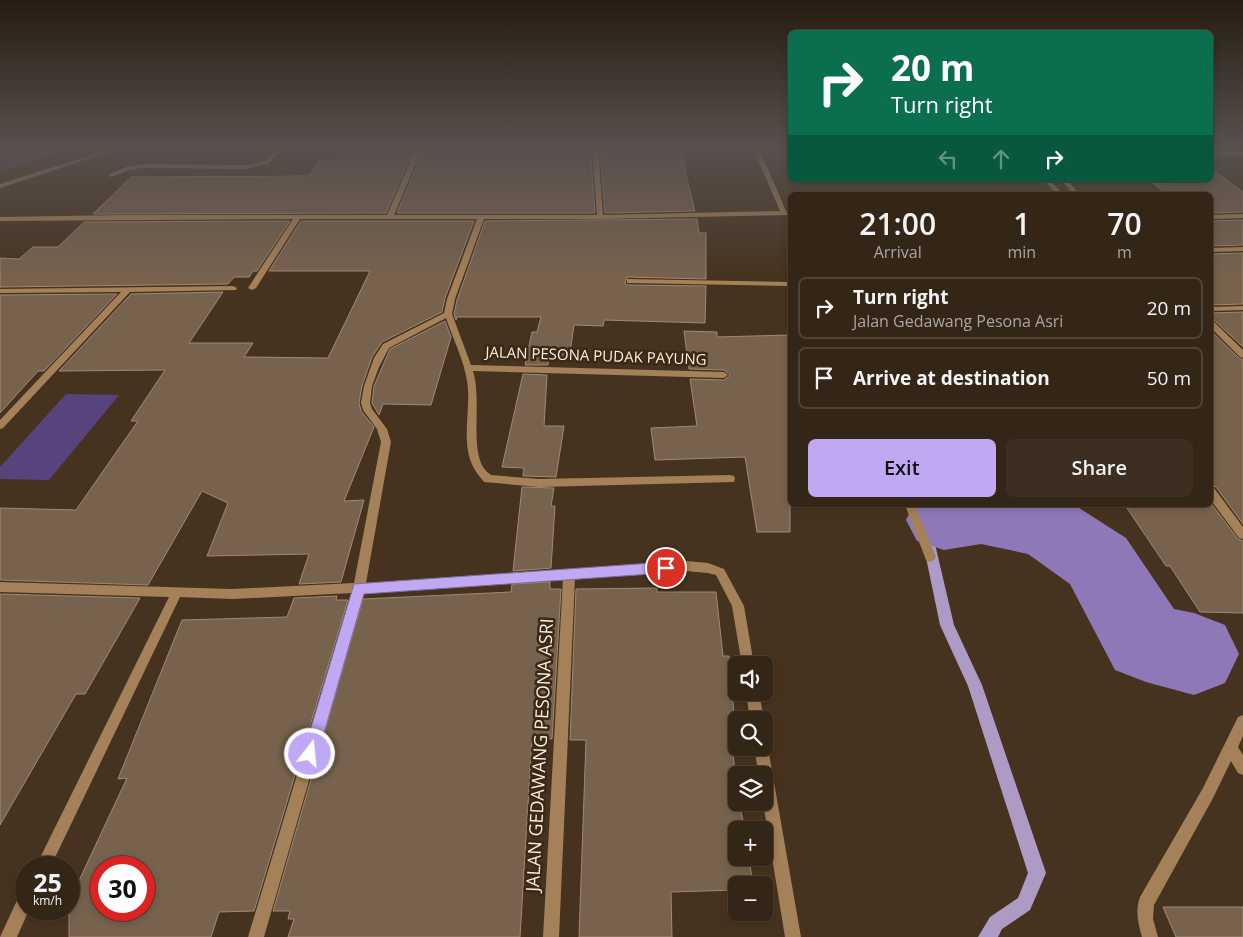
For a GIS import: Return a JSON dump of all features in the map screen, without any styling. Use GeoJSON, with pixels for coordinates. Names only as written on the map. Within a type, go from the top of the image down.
{"type":"FeatureCollection","features":[{"type":"Feature","properties":{"kind":"street"},"geometry":{"type":"LineString","coordinates":[[389,218],[401,190]]}},
{"type":"Feature","properties":{"kind":"street"},"geometry":{"type":"LineString","coordinates":[[598,190],[600,217]]}},
{"type":"Feature","properties":{"kind":"street"},"geometry":{"type":"LineString","coordinates":[[0,219],[122,217],[481,218],[787,213],[776,190]]}},
{"type":"Feature","properties":{"kind":"street"},"geometry":{"type":"LineString","coordinates":[[1213,217],[1243,216]]}},
{"type":"Feature","properties":{"kind":"street"},"geometry":{"type":"LineString","coordinates":[[252,288],[297,218]]}},
{"type":"Feature","properties":{"kind":"street"},"geometry":{"type":"LineString","coordinates":[[256,937],[359,588],[386,442],[384,430],[366,408],[370,380],[379,354],[386,346],[448,314],[451,299],[481,218]]}},
{"type":"Feature","properties":{"kind":"street"},"geometry":{"type":"LineString","coordinates":[[1213,250],[1243,249]]}},
{"type":"Feature","properties":{"kind":"street"},"geometry":{"type":"LineString","coordinates":[[630,281],[788,284]]}},
{"type":"Feature","properties":{"kind":"street"},"geometry":{"type":"LineString","coordinates":[[0,291],[233,288]]}},
{"type":"Feature","properties":{"kind":"street"},"geometry":{"type":"LineString","coordinates":[[0,426],[127,290]]}},
{"type":"Feature","properties":{"kind":"street"},"geometry":{"type":"LineString","coordinates":[[1213,309],[1243,308]]}},
{"type":"Feature","properties":{"kind":"street","name":"JALAN PESONA PUDAK PAYUNG"},"geometry":{"type":"LineString","coordinates":[[448,314],[474,381],[472,448],[478,467],[488,479],[539,483],[730,480]]}},
{"type":"Feature","properties":{"kind":"street"},"geometry":{"type":"LineString","coordinates":[[1213,326],[1243,355]]}},
{"type":"Feature","properties":{"kind":"street","name":"JALAN PESONA PUDAK PAYUNG"},"geometry":{"type":"LineString","coordinates":[[468,368],[724,375]]}},
{"type":"Feature","properties":{"kind":"street"},"geometry":{"type":"LineString","coordinates":[[1213,495],[1243,535]]}},
{"type":"Feature","properties":{"kind":"street"},"geometry":{"type":"LineString","coordinates":[[911,507],[930,557]]}},
{"type":"Feature","properties":{"kind":"street"},"geometry":{"type":"LineString","coordinates":[[0,586],[232,594],[359,588],[686,566],[708,568],[720,572],[738,606],[746,656]]}},
{"type":"Feature","properties":{"kind":"street","name":"JALAN GEDAWANG PESONA ASRI"},"geometry":{"type":"LineString","coordinates":[[551,937],[569,575]]}},
{"type":"Feature","properties":{"kind":"street"},"geometry":{"type":"LineString","coordinates":[[48,856],[177,592]]}},
{"type":"Feature","properties":{"kind":"street"},"geometry":{"type":"LineString","coordinates":[[1150,937],[1145,919],[1146,903],[1208,793],[1243,722]]}},
{"type":"Feature","properties":{"kind":"street"},"geometry":{"type":"LineString","coordinates":[[1230,746],[1243,768]]}},
{"type":"Feature","properties":{"kind":"street"},"geometry":{"type":"LineString","coordinates":[[762,756],[793,937]]}},
{"type":"Feature","properties":{"kind":"street"},"geometry":{"type":"LineString","coordinates":[[8,937],[16,921]]}},
{"type":"Feature","properties":{"kind":"shaded area"},"geometry":{"type":"Polygon","coordinates":[[[66,394],[119,395],[49,480],[0,479],[0,467],[66,394]]]}},
{"type":"Feature","properties":{"kind":"building"},"geometry":{"type":"Polygon","coordinates":[[[118,190],[396,190],[386,213],[93,214],[118,190]]]}},
{"type":"Feature","properties":{"kind":"building"},"geometry":{"type":"Polygon","coordinates":[[[407,190],[593,190],[595,213],[397,213],[407,190]]]}},
{"type":"Feature","properties":{"kind":"building"},"geometry":{"type":"Polygon","coordinates":[[[603,190],[690,190],[695,211],[605,213],[603,190]]]}},
{"type":"Feature","properties":{"kind":"building"},"geometry":{"type":"Polygon","coordinates":[[[1161,190],[1240,190],[1243,192],[1243,212],[1213,213],[1213,192],[1164,192],[1161,190]]]}},
{"type":"Feature","properties":{"kind":"building"},"geometry":{"type":"Polygon","coordinates":[[[697,219],[699,233],[706,233],[706,279],[627,277],[625,283],[627,285],[706,286],[705,323],[604,320],[603,326],[574,325],[569,359],[549,358],[548,365],[525,365],[532,332],[537,332],[541,317],[457,317],[456,320],[454,314],[457,300],[485,221],[697,219]]]}},
{"type":"Feature","properties":{"kind":"building"},"geometry":{"type":"Polygon","coordinates":[[[1243,220],[1243,245],[1213,246],[1213,221],[1243,220]]]}},
{"type":"Feature","properties":{"kind":"building"},"geometry":{"type":"Polygon","coordinates":[[[290,221],[257,271],[253,271],[249,277],[234,277],[228,284],[0,287],[0,258],[19,259],[33,247],[58,247],[84,222],[290,221]]]}},
{"type":"Feature","properties":{"kind":"building"},"geometry":{"type":"Polygon","coordinates":[[[301,221],[474,221],[445,298],[442,312],[382,342],[372,357],[362,386],[359,403],[361,411],[374,427],[344,501],[364,500],[341,582],[299,584],[309,554],[207,556],[228,503],[202,491],[148,585],[0,580],[0,508],[76,510],[138,421],[131,421],[165,370],[59,371],[131,294],[223,292],[189,343],[253,343],[244,357],[328,358],[370,271],[269,271],[301,221]]]}},
{"type":"Feature","properties":{"kind":"building"},"geometry":{"type":"Polygon","coordinates":[[[1243,253],[1243,304],[1213,305],[1213,254],[1243,253]]]}},
{"type":"Feature","properties":{"kind":"building"},"geometry":{"type":"Polygon","coordinates":[[[117,294],[44,371],[38,371],[0,413],[0,295],[117,294]]]}},
{"type":"Feature","properties":{"kind":"building"},"geometry":{"type":"Polygon","coordinates":[[[1243,312],[1243,347],[1213,320],[1213,313],[1243,312]]]}},
{"type":"Feature","properties":{"kind":"building"},"geometry":{"type":"Polygon","coordinates":[[[445,321],[451,337],[431,405],[383,404],[379,415],[372,403],[374,386],[390,349],[445,321]]]}},
{"type":"Feature","properties":{"kind":"building"},"geometry":{"type":"Polygon","coordinates":[[[684,331],[717,332],[717,337],[788,335],[788,507],[790,507],[790,532],[757,532],[745,457],[655,460],[651,428],[697,426],[690,379],[724,380],[730,375],[724,370],[689,369],[684,331]]]}},
{"type":"Feature","properties":{"kind":"building"},"geometry":{"type":"Polygon","coordinates":[[[1213,333],[1243,360],[1243,524],[1216,487],[1213,486],[1213,333]]]}},
{"type":"Feature","properties":{"kind":"building"},"geometry":{"type":"Polygon","coordinates":[[[523,374],[547,375],[544,426],[564,426],[556,477],[523,476],[524,468],[502,467],[523,374]]]}},
{"type":"Feature","properties":{"kind":"building"},"geometry":{"type":"Polygon","coordinates":[[[522,487],[554,488],[551,506],[555,506],[551,568],[513,571],[522,487]]]}},
{"type":"Feature","properties":{"kind":"building"},"geometry":{"type":"Polygon","coordinates":[[[1213,506],[1238,539],[1243,541],[1243,613],[1200,612],[1170,566],[1166,566],[1126,507],[1213,506]]]}},
{"type":"Feature","properties":{"kind":"building"},"geometry":{"type":"Polygon","coordinates":[[[550,582],[550,589],[561,589],[552,739],[532,738],[520,937],[288,937],[294,919],[288,919],[290,911],[273,911],[363,599],[511,592],[512,584],[550,582]]]}},
{"type":"Feature","properties":{"kind":"building"},"geometry":{"type":"Polygon","coordinates":[[[657,588],[657,592],[716,592],[723,656],[728,656],[728,701],[733,701],[734,711],[728,711],[728,756],[733,756],[734,766],[728,766],[728,811],[741,811],[743,821],[728,821],[728,866],[750,866],[752,876],[728,876],[728,890],[671,892],[672,937],[579,937],[586,740],[570,740],[576,589],[657,588]]]}},
{"type":"Feature","properties":{"kind":"building"},"geometry":{"type":"Polygon","coordinates":[[[0,594],[140,598],[85,694],[76,694],[0,825],[0,594]]]}},
{"type":"Feature","properties":{"kind":"building"},"geometry":{"type":"Polygon","coordinates":[[[337,596],[336,600],[348,600],[254,911],[219,912],[211,937],[69,937],[69,921],[80,921],[80,878],[90,857],[90,921],[155,921],[155,856],[91,856],[127,778],[118,779],[182,620],[287,617],[294,598],[337,596]]]}},
{"type":"Feature","properties":{"kind":"building"},"geometry":{"type":"Polygon","coordinates":[[[1163,907],[1243,907],[1243,937],[1176,937],[1163,907]]]}},
{"type":"Feature","properties":{"kind":"waterway"},"geometry":{"type":"LineString","coordinates":[[944,520],[981,515],[1049,528],[1098,561],[1146,642],[1194,654]]}},
{"type":"Feature","properties":{"kind":"waterway"},"geometry":{"type":"LineString","coordinates":[[944,520],[929,543],[947,625],[975,685],[1037,873],[1024,904],[996,923],[987,937]]}},
{"type":"Feature","properties":{"kind":"route"},"geometry":{"type":"LineString","coordinates":[[310,754],[359,588],[666,568]]}}]}
